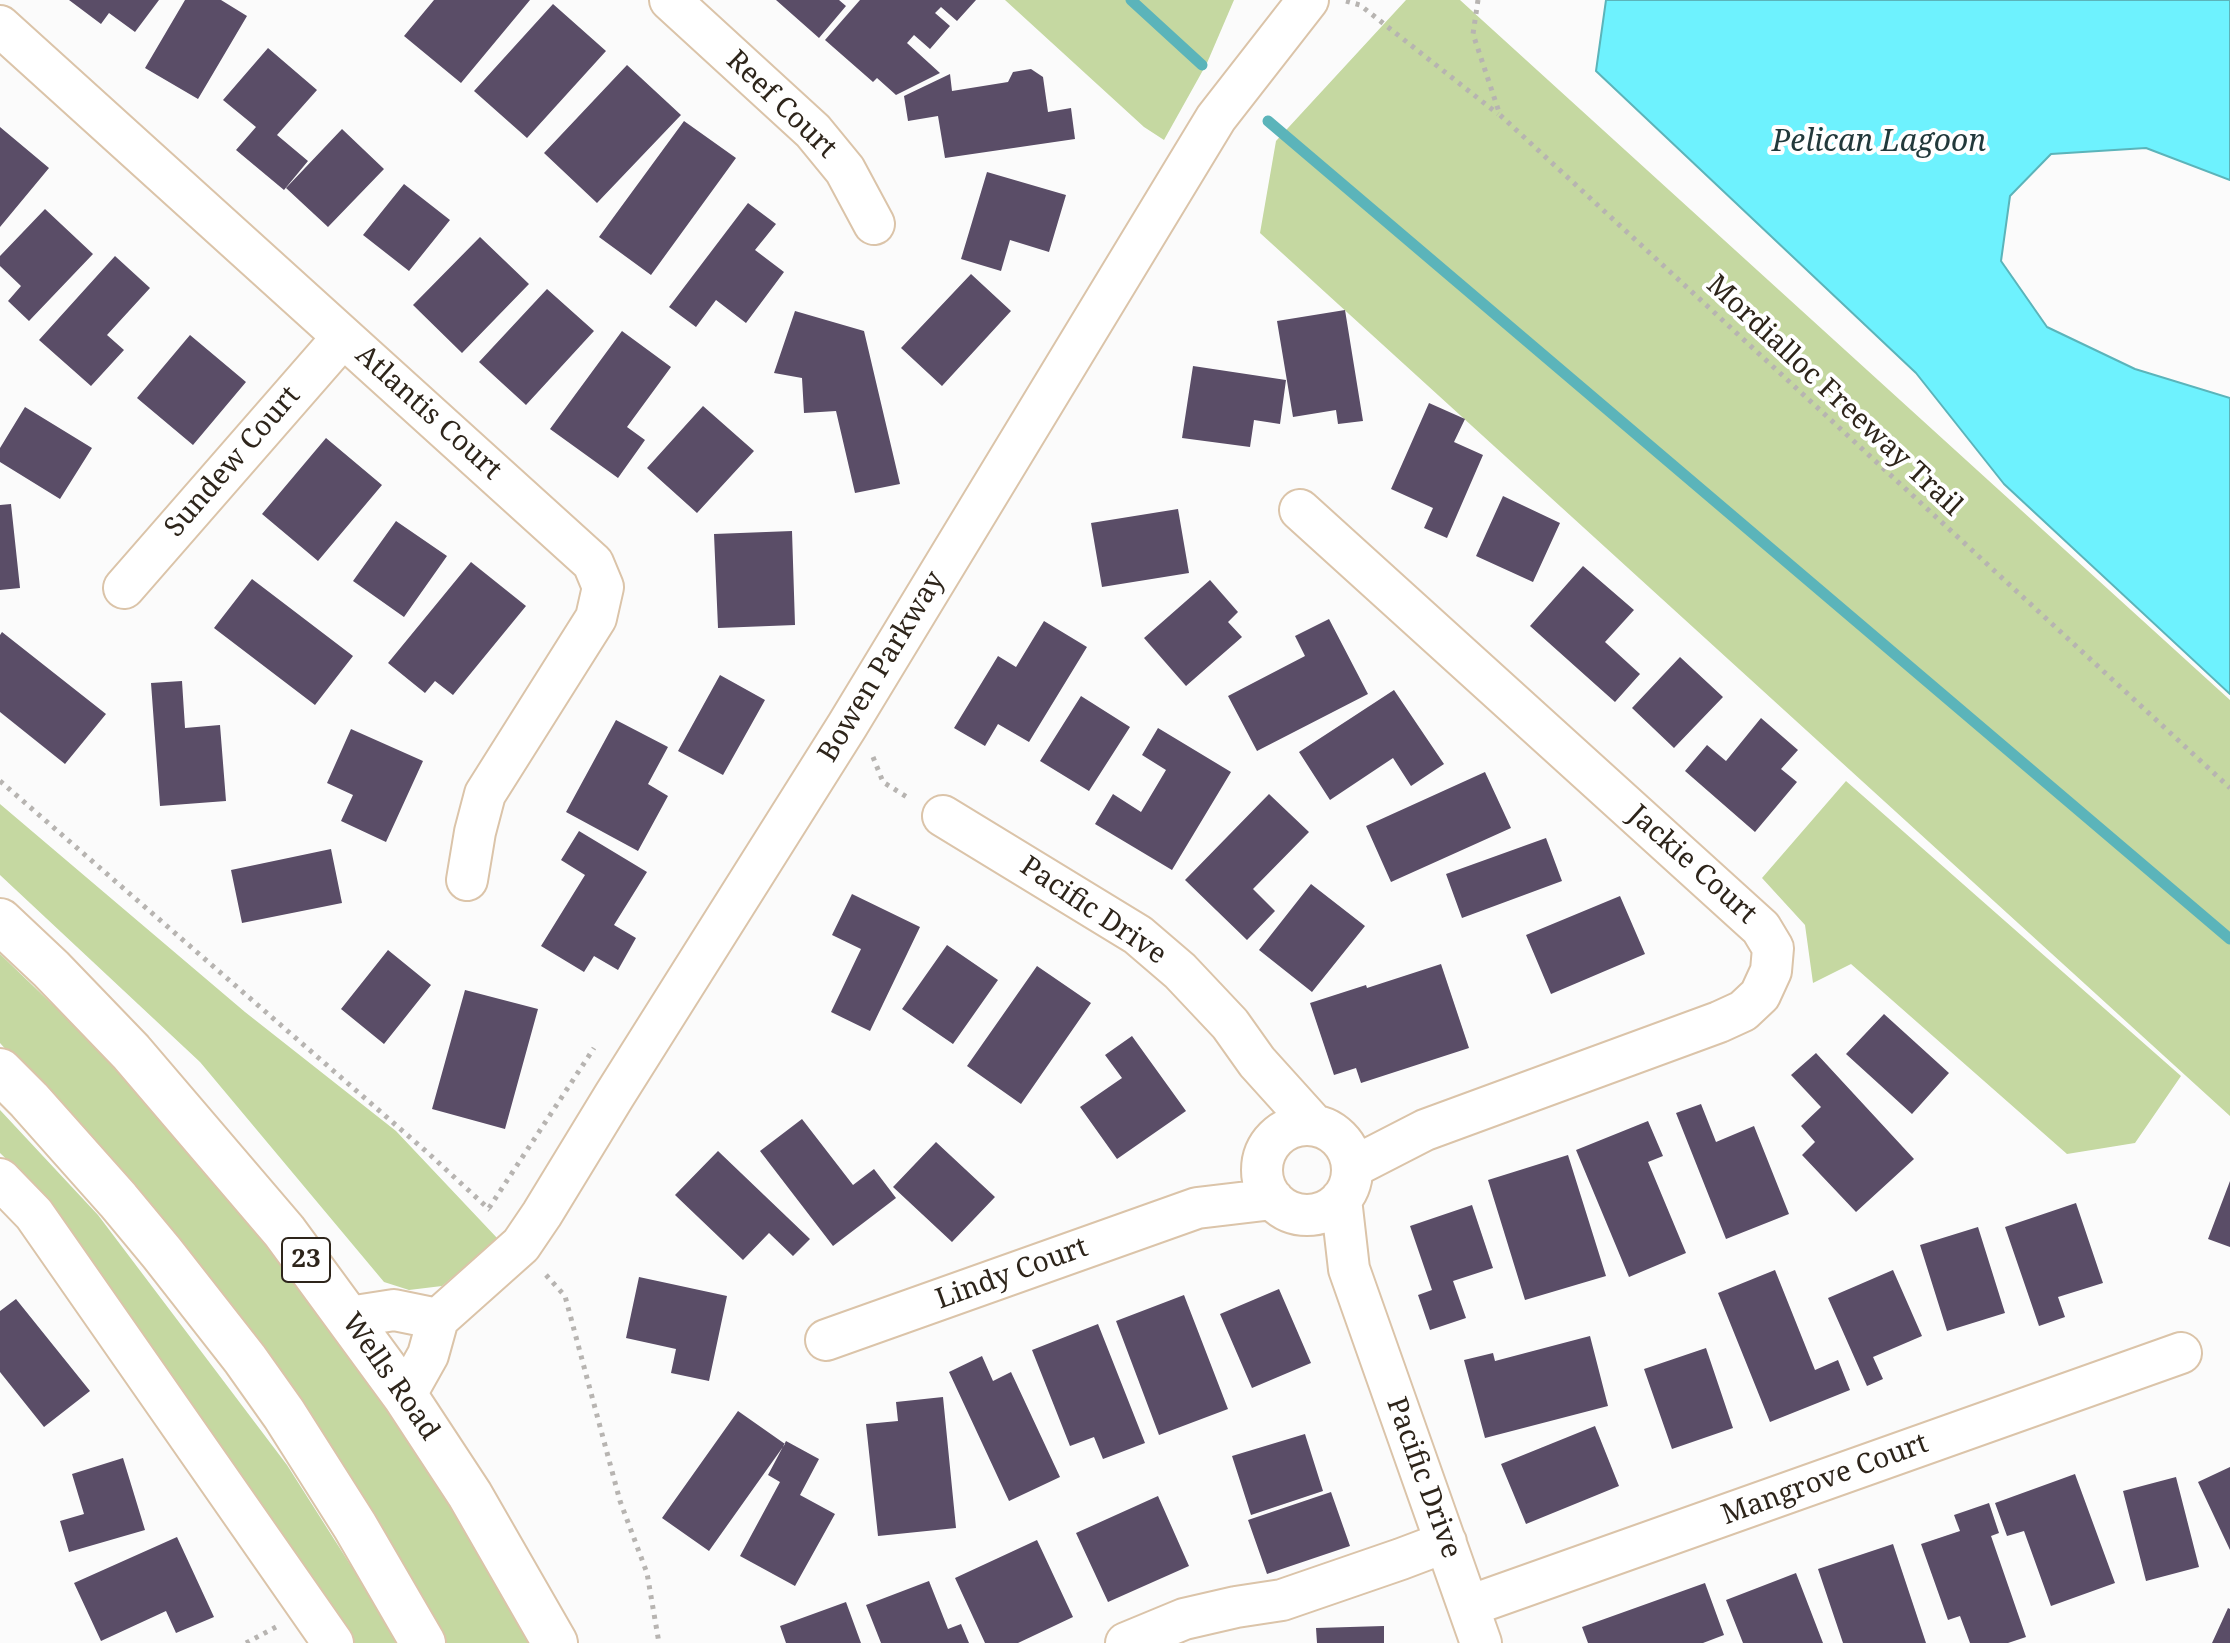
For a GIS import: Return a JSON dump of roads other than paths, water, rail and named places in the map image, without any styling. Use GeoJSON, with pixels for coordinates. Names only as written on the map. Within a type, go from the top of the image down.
{"type":"FeatureCollection","features":[{"type":"Feature","properties":{"kind":"main road","name":"Wells Road"},"geometry":{"type":"LineString","coordinates":[[0,921],[51,969],[172,1097],[284,1231],[405,1396],[470,1495],[555,1643]]}},
{"type":"Feature","properties":{"kind":"main road"},"geometry":{"type":"LineString","coordinates":[[0,1071],[118,1200],[245,1359],[355,1526],[423,1643]]}},
{"type":"Feature","properties":{"kind":"street","name":"Reef Court"},"geometry":{"type":"LineString","coordinates":[[670,0],[813,131],[845,170],[874,224]]}},
{"type":"Feature","properties":{"kind":"street","name":"Bowen Parkway"},"geometry":{"type":"LineString","coordinates":[[438,1319],[521,1245],[847,726],[1208,130],[1308,0]]}},
{"type":"Feature","properties":{"kind":"street","name":"Atlantis Court"},"geometry":{"type":"LineString","coordinates":[[0,26],[593,563],[603,587],[596,618],[485,794],[467,880]]}},
{"type":"Feature","properties":{"kind":"street","name":"Sundew Court"},"geometry":{"type":"LineString","coordinates":[[124,588],[343,337]]}},
{"type":"Feature","properties":{"kind":"street","name":"Jackie Court"},"geometry":{"type":"LineString","coordinates":[[1300,510],[1761,928],[1773,948],[1771,971],[1760,995],[1743,1011],[1425,1130],[1309,1168]]}},
{"type":"Feature","properties":{"kind":"street","name":"Pacific Drive"},"geometry":{"type":"LineString","coordinates":[[943,816],[1138,935],[1180,971],[1230,1024],[1257,1062],[1309,1168],[1349,1269],[1475,1625]]}},
{"type":"Feature","properties":{"kind":"street","name":"Lindy Court"},"geometry":{"type":"LineString","coordinates":[[826,1340],[1309,1168]]}},
{"type":"Feature","properties":{"kind":"street"},"geometry":{"type":"LineString","coordinates":[[0,1179],[34,1214],[333,1643]]}},
{"type":"Feature","properties":{"kind":"street"},"geometry":{"type":"LineString","coordinates":[[349,1317],[394,1310],[438,1319],[428,1355],[405,1396]]}},
{"type":"Feature","properties":{"kind":"street","name":"Mangrove Court"},"geometry":{"type":"LineString","coordinates":[[1475,1625],[2181,1353]]}},
{"type":"Feature","properties":{"kind":"street"},"geometry":{"type":"LineString","coordinates":[[1126,1643],[1184,1619],[1282,1600],[1446,1542]]}},
{"type":"Feature","properties":{"kind":"water","name":"Pelican Lagoon"},"geometry":{"type":"Polygon","coordinates":[[[1606,0],[2230,0],[2230,180],[2146,148],[2051,154],[2010,196],[2001,261],[2047,327],[2135,369],[2230,398],[2230,694],[2004,484],[1916,373],[1596,71],[1606,0]]]}},
{"type":"Feature","properties":{"kind":"waterway"},"geometry":{"type":"LineString","coordinates":[[1131,0],[1202,65]]}},
{"type":"Feature","properties":{"kind":"waterway"},"geometry":{"type":"LineString","coordinates":[[1268,121],[2230,939]]}}]}
